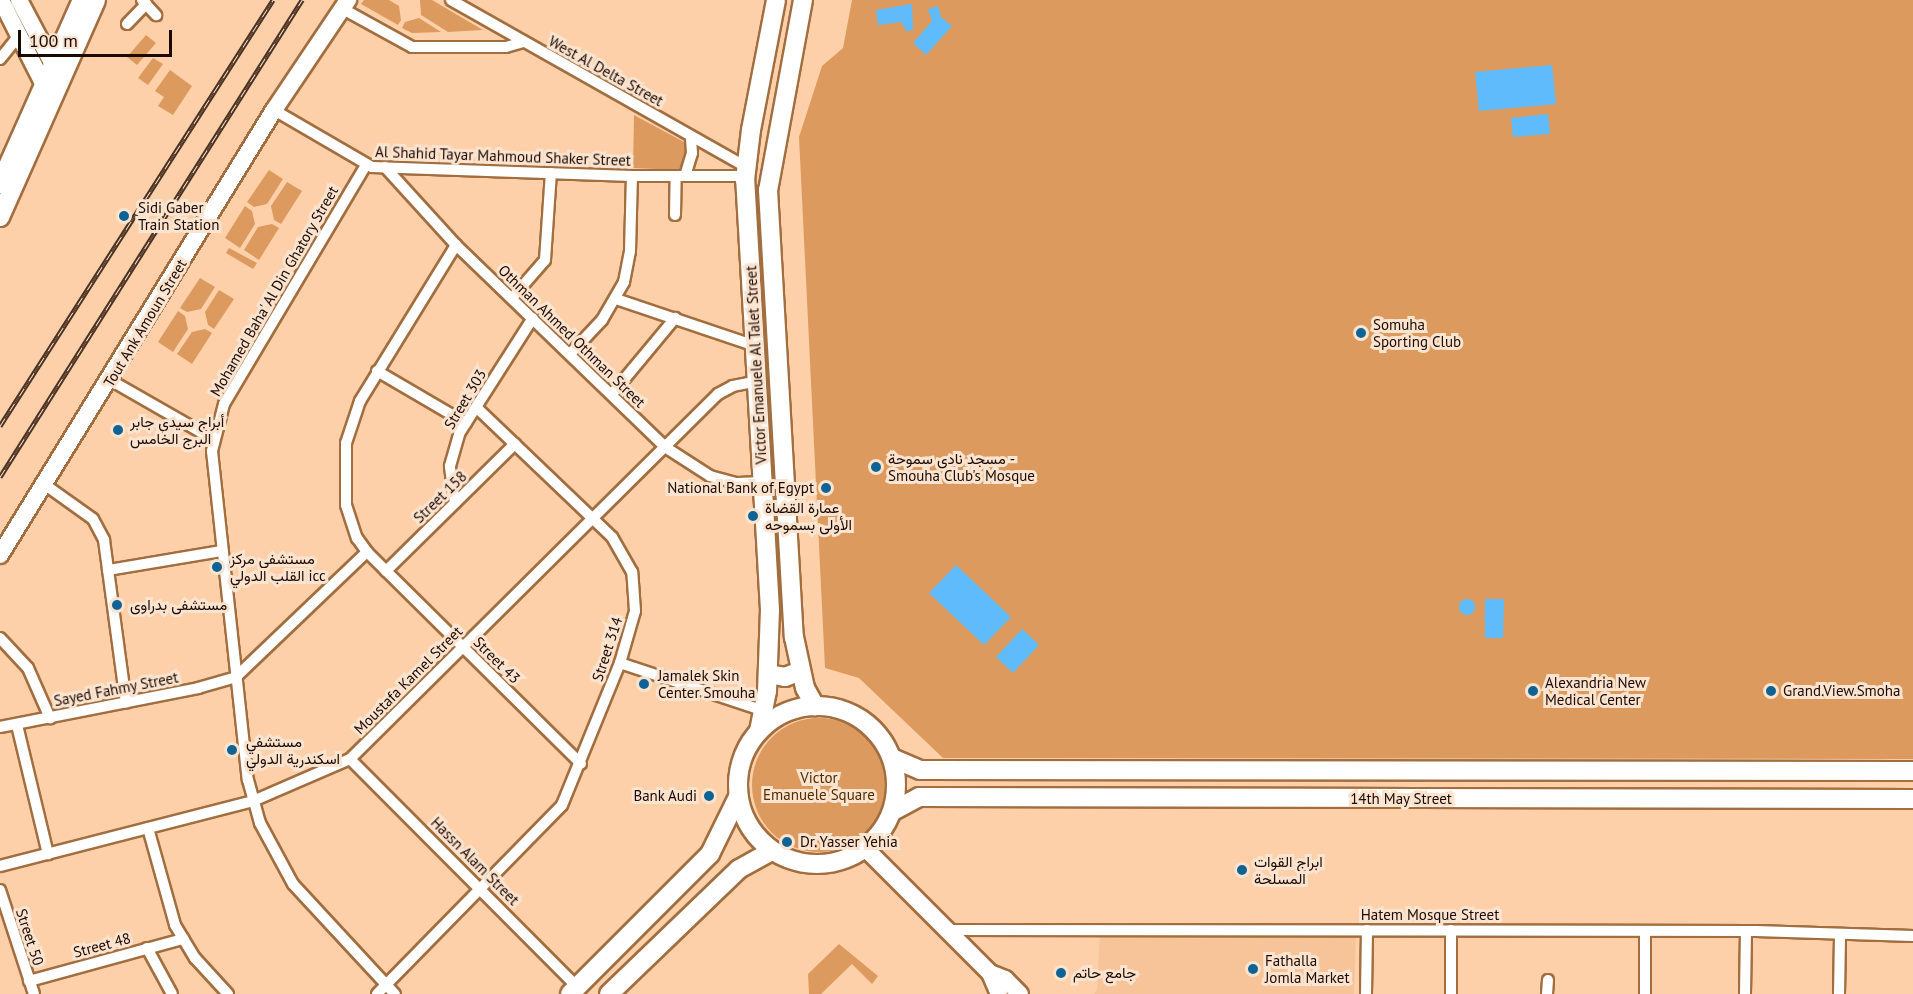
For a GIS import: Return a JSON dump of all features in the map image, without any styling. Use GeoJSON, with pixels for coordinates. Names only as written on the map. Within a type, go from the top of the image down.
{"type":"FeatureCollection","features":[{"type":"Feature","properties":{"kind":"main road"},"geometry":{"type":"LineString","coordinates":[[19,0],[53,83]]}},
{"type":"Feature","properties":{"kind":"main road"},"geometry":{"type":"LineString","coordinates":[[0,217],[53,83],[82,0]]}},
{"type":"Feature","properties":{"kind":"main road"},"geometry":{"type":"LineString","coordinates":[[0,184],[96,0]]}},
{"type":"Feature","properties":{"kind":"main road","name":"Victor Emanuele Al Talet Street"},"geometry":{"type":"LineString","coordinates":[[759,731],[764,711],[768,674],[770,610],[746,172],[776,0]]}},
{"type":"Feature","properties":{"kind":"main road","name":"Victor Emanuele Al Talet Street"},"geometry":{"type":"LineString","coordinates":[[803,0],[768,190],[794,637],[801,671],[814,706]]}},
{"type":"Feature","properties":{"kind":"main road"},"geometry":{"type":"LineString","coordinates":[[1,1],[17,38],[53,83]]}},
{"type":"Feature","properties":{"kind":"main road","name":"Tout Ank Amoun Street"},"geometry":{"type":"LineString","coordinates":[[0,555],[110,380],[274,110],[346,4]]}},
{"type":"Feature","properties":{"kind":"main road"},"geometry":{"type":"LineString","coordinates":[[768,674],[785,677],[801,671]]}},
{"type":"Feature","properties":{"kind":"main road"},"geometry":{"type":"LineString","coordinates":[[573,990],[705,860],[720,841],[738,797],[743,756],[759,731],[778,716],[814,706],[856,716],[873,728],[892,758],[897,780],[893,811],[882,831],[866,849],[844,860],[820,865],[795,862],[772,851],[747,823],[738,797]]}},
{"type":"Feature","properties":{"kind":"main road","name":"14th May Street"},"geometry":{"type":"LineString","coordinates":[[892,758],[920,770],[1913,771]]}},
{"type":"Feature","properties":{"kind":"main road"},"geometry":{"type":"LineString","coordinates":[[1345,799],[1342,782],[1348,772]]}},
{"type":"Feature","properties":{"kind":"main road","name":"14th May Street"},"geometry":{"type":"LineString","coordinates":[[893,811],[919,797],[1913,799]]}},
{"type":"Feature","properties":{"kind":"main road"},"geometry":{"type":"LineString","coordinates":[[866,849],[990,973],[999,994]]}},
{"type":"Feature","properties":{"kind":"main road"},"geometry":{"type":"LineString","coordinates":[[609,994],[725,881],[753,858],[772,851]]}},
{"type":"Feature","properties":{"kind":"main road"},"geometry":{"type":"LineString","coordinates":[[705,860],[722,863],[725,881]]}},
{"type":"Feature","properties":{"kind":"main road"},"geometry":{"type":"LineString","coordinates":[[990,973],[1005,979],[1020,994]]}},
{"type":"Feature","properties":{"kind":"street","name":"West Al Delta Street"},"geometry":{"type":"LineString","coordinates":[[451,0],[692,137],[746,172]]}},
{"type":"Feature","properties":{"kind":"street"},"geometry":{"type":"LineString","coordinates":[[127,24],[144,2],[156,15]]}},
{"type":"Feature","properties":{"kind":"street"},"geometry":{"type":"LineString","coordinates":[[346,4],[412,47],[506,47],[523,42]]}},
{"type":"Feature","properties":{"kind":"street"},"geometry":{"type":"LineString","coordinates":[[0,59],[17,38]]}},
{"type":"Feature","properties":{"kind":"street","name":"Al Shahid Tayar Mahmoud Shaker Street"},"geometry":{"type":"LineString","coordinates":[[274,110],[366,165],[632,176],[746,172]]}},
{"type":"Feature","properties":{"kind":"street"},"geometry":{"type":"LineString","coordinates":[[675,215],[681,176],[692,153],[692,137]]}},
{"type":"Feature","properties":{"kind":"street","name":"Mohamed Baha' Al Din Ghatory Street"},"geometry":{"type":"LineString","coordinates":[[366,165],[224,404],[213,439],[222,551],[253,801],[269,845],[293,884],[395,994]]}},
{"type":"Feature","properties":{"kind":"street","name":"Othman Ahmed Othman Street"},"geometry":{"type":"LineString","coordinates":[[385,167],[456,245],[665,447],[710,476],[737,483],[763,482]]}},
{"type":"Feature","properties":{"kind":"street"},"geometry":{"type":"LineString","coordinates":[[512,298],[545,260],[551,173]]}},
{"type":"Feature","properties":{"kind":"street"},"geometry":{"type":"LineString","coordinates":[[570,354],[616,299],[630,251],[632,176]]}},
{"type":"Feature","properties":{"kind":"street","name":"Street 43"},"geometry":{"type":"LineString","coordinates":[[456,245],[377,371],[351,422],[344,465],[350,522],[367,552],[581,764]]}},
{"type":"Feature","properties":{"kind":"street"},"geometry":{"type":"LineString","coordinates":[[616,299],[756,346]]}},
{"type":"Feature","properties":{"kind":"street","name":"Street 303"},"geometry":{"type":"LineString","coordinates":[[455,503],[450,466],[466,423],[533,318]]}},
{"type":"Feature","properties":{"kind":"street"},"geometry":{"type":"LineString","coordinates":[[612,394],[675,318]]}},
{"type":"Feature","properties":{"kind":"street"},"geometry":{"type":"LineString","coordinates":[[377,371],[466,423]]}},
{"type":"Feature","properties":{"kind":"street"},"geometry":{"type":"LineString","coordinates":[[110,380],[213,439]]}},
{"type":"Feature","properties":{"kind":"street","name":"Moustafa Kamel Street"},"geometry":{"type":"LineString","coordinates":[[0,866],[253,801],[350,759],[722,390],[758,381]]}},
{"type":"Feature","properties":{"kind":"street","name":"Street 314"},"geometry":{"type":"LineString","coordinates":[[377,994],[555,815],[581,764],[620,663],[635,611],[635,585],[623,554],[592,519],[476,407]]}},
{"type":"Feature","properties":{"kind":"street","name":"Street 158"},"geometry":{"type":"LineString","coordinates":[[386,571],[515,444]]}},
{"type":"Feature","properties":{"kind":"street"},"geometry":{"type":"LineString","coordinates":[[44,484],[93,519],[104,540],[126,703]]}},
{"type":"Feature","properties":{"kind":"street"},"geometry":{"type":"LineString","coordinates":[[108,570],[222,551]]}},
{"type":"Feature","properties":{"kind":"street"},"geometry":{"type":"LineString","coordinates":[[236,677],[367,552]]}},
{"type":"Feature","properties":{"kind":"street"},"geometry":{"type":"LineString","coordinates":[[0,638],[28,669],[50,718]]}},
{"type":"Feature","properties":{"kind":"street"},"geometry":{"type":"LineString","coordinates":[[620,663],[764,711]]}},
{"type":"Feature","properties":{"kind":"street","name":"Sayed Fahmy Street"},"geometry":{"type":"LineString","coordinates":[[0,727],[126,703],[236,677]]}},
{"type":"Feature","properties":{"kind":"street"},"geometry":{"type":"LineString","coordinates":[[16,725],[48,854]]}},
{"type":"Feature","properties":{"kind":"street","name":"Hassn Alam Street"},"geometry":{"type":"LineString","coordinates":[[350,759],[483,888],[573,990]]}},
{"type":"Feature","properties":{"kind":"street"},"geometry":{"type":"LineString","coordinates":[[148,828],[168,907],[183,939],[224,993]]}},
{"type":"Feature","properties":{"kind":"street","name":"Street 50"},"geometry":{"type":"LineString","coordinates":[[0,890],[34,994]]}},
{"type":"Feature","properties":{"kind":"street","name":"Hatem Mosque Street"},"geometry":{"type":"LineString","coordinates":[[946,930],[1746,931],[1840,936],[1913,936]]}},
{"type":"Feature","properties":{"kind":"street"},"geometry":{"type":"LineString","coordinates":[[1366,994],[1367,930]]}},
{"type":"Feature","properties":{"kind":"street"},"geometry":{"type":"LineString","coordinates":[[1451,930],[1451,994]]}},
{"type":"Feature","properties":{"kind":"street"},"geometry":{"type":"LineString","coordinates":[[1645,931],[1645,994]]}},
{"type":"Feature","properties":{"kind":"street"},"geometry":{"type":"LineString","coordinates":[[1745,994],[1746,931]]}},
{"type":"Feature","properties":{"kind":"street"},"geometry":{"type":"LineString","coordinates":[[1839,994],[1840,936]]}},
{"type":"Feature","properties":{"kind":"street","name":"Street 48"},"geometry":{"type":"LineString","coordinates":[[29,981],[183,939]]}},
{"type":"Feature","properties":{"kind":"street"},"geometry":{"type":"LineString","coordinates":[[147,948],[172,994]]}},
{"type":"Feature","properties":{"kind":"street"},"geometry":{"type":"LineString","coordinates":[[1547,994],[1548,980]]}},
{"type":"Feature","properties":{"kind":"shaded area"},"geometry":{"type":"Polygon","coordinates":[[[1100,934],[1356,937],[1354,994],[1094,994],[1097,989],[1100,934]]]}},
{"type":"Feature","properties":{"kind":"green space"},"geometry":{"type":"Polygon","coordinates":[[[364,0],[389,0],[399,6],[401,20],[398,25],[361,4],[364,0]]]}},
{"type":"Feature","properties":{"kind":"green space"},"geometry":{"type":"Polygon","coordinates":[[[420,0],[432,0],[483,30],[448,32],[421,15],[420,0]]]}},
{"type":"Feature","properties":{"kind":"green space","name":"Somuha Sporting Club"},"geometry":{"type":"Polygon","coordinates":[[[852,0],[1913,0],[1913,759],[943,758],[859,678],[825,668],[799,137],[822,66],[843,48],[852,0]]]}},
{"type":"Feature","properties":{"kind":"green space"},"geometry":{"type":"Polygon","coordinates":[[[419,18],[441,32],[412,33],[402,28],[405,22],[419,18]]]}},
{"type":"Feature","properties":{"kind":"green space"},"geometry":{"type":"Polygon","coordinates":[[[146,35],[156,43],[137,65],[127,57],[146,35]]]}},
{"type":"Feature","properties":{"kind":"green space"},"geometry":{"type":"Polygon","coordinates":[[[153,58],[163,64],[148,85],[138,78],[153,58]]]}},
{"type":"Feature","properties":{"kind":"green space"},"geometry":{"type":"Polygon","coordinates":[[[170,70],[192,86],[173,115],[158,106],[164,97],[155,91],[170,70]]]}},
{"type":"Feature","properties":{"kind":"green space"},"geometry":{"type":"Polygon","coordinates":[[[634,115],[686,143],[687,161],[679,170],[633,168],[634,115]]]}},
{"type":"Feature","properties":{"kind":"green space"},"geometry":{"type":"Polygon","coordinates":[[[269,170],[283,179],[267,204],[254,207],[247,202],[269,170]]]}},
{"type":"Feature","properties":{"kind":"green space"},"geometry":{"type":"Polygon","coordinates":[[[287,182],[302,191],[281,224],[274,220],[271,206],[287,182]]]}},
{"type":"Feature","properties":{"kind":"green space"},"geometry":{"type":"Polygon","coordinates":[[[245,206],[252,211],[255,224],[240,248],[225,238],[245,206]]]}},
{"type":"Feature","properties":{"kind":"green space"},"geometry":{"type":"Polygon","coordinates":[[[272,224],[279,228],[259,260],[244,250],[258,227],[272,224]]]}},
{"type":"Feature","properties":{"kind":"green space"},"geometry":{"type":"Polygon","coordinates":[[[229,248],[257,263],[253,269],[226,253],[229,248]]]}},
{"type":"Feature","properties":{"kind":"green space"},"geometry":{"type":"Polygon","coordinates":[[[200,278],[215,287],[201,309],[187,312],[180,308],[200,278]]]}},
{"type":"Feature","properties":{"kind":"green space"},"geometry":{"type":"Polygon","coordinates":[[[219,290],[234,299],[214,329],[208,325],[205,312],[219,290]]]}},
{"type":"Feature","properties":{"kind":"green space"},"geometry":{"type":"Polygon","coordinates":[[[178,311],[185,316],[188,329],[173,352],[158,342],[178,311]]]}},
{"type":"Feature","properties":{"kind":"green space"},"geometry":{"type":"Polygon","coordinates":[[[205,329],[212,333],[192,364],[177,354],[192,332],[205,329]]]}},
{"type":"Feature","properties":{"kind":"green space","name":"Victor Emanuele Square"},"geometry":{"type":"Polygon","coordinates":[[[819,718],[845,723],[866,738],[881,759],[886,785],[881,811],[866,832],[845,847],[819,852],[793,847],[772,832],[757,811],[752,785],[757,759],[772,738],[793,723],[819,718]]]}},
{"type":"Feature","properties":{"kind":"green space"},"geometry":{"type":"Polygon","coordinates":[[[839,944],[878,976],[872,984],[852,964],[821,994],[809,994],[808,974],[839,944]]]}},
{"type":"Feature","properties":{"kind":"water"},"geometry":{"type":"Polygon","coordinates":[[[912,4],[913,30],[906,31],[901,22],[878,25],[876,10],[912,4]]]}},
{"type":"Feature","properties":{"kind":"water"},"geometry":{"type":"Polygon","coordinates":[[[938,6],[941,17],[952,26],[926,55],[913,43],[932,21],[928,9],[938,6]]]}},
{"type":"Feature","properties":{"kind":"water"},"geometry":{"type":"Polygon","coordinates":[[[1552,65],[1556,104],[1479,111],[1475,72],[1552,65]]]}},
{"type":"Feature","properties":{"kind":"water"},"geometry":{"type":"Polygon","coordinates":[[[1548,114],[1550,134],[1513,137],[1511,118],[1548,114]]]}},
{"type":"Feature","properties":{"kind":"water"},"geometry":{"type":"Polygon","coordinates":[[[956,565],[1011,617],[984,645],[929,593],[956,565]]]}},
{"type":"Feature","properties":{"kind":"water"},"geometry":{"type":"Polygon","coordinates":[[[1467,599],[1475,607],[1467,615],[1459,607],[1467,599]]]}},
{"type":"Feature","properties":{"kind":"water"},"geometry":{"type":"Polygon","coordinates":[[[1485,599],[1504,599],[1503,638],[1485,638],[1485,599]]]}},
{"type":"Feature","properties":{"kind":"water"},"geometry":{"type":"Polygon","coordinates":[[[1022,629],[1039,645],[1013,673],[996,657],[1022,629]]]}},
{"type":"Feature","properties":{"kind":"railway"},"geometry":{"type":"LineString","coordinates":[[0,426],[273,0]]}},
{"type":"Feature","properties":{"kind":"railway"},"geometry":{"type":"LineString","coordinates":[[0,477],[302,0]]}},
{"type":"Feature","properties":{"kind":"place","name":"Sidi Gaber Train Station"},"geometry":{"type":"Point","coordinates":[124,216]}},
{"type":"Feature","properties":{"kind":"place","name":"Somuha Sporting Club"},"geometry":{"type":"Point","coordinates":[1361,333]}},
{"type":"Feature","properties":{"kind":"place","name":"أبراج سيدي جابر البرج الخامس"},"geometry":{"type":"Point","coordinates":[118,430]}},
{"type":"Feature","properties":{"kind":"place","name":"مسجد نادى سموحة - Smouha Club's Mosque"},"geometry":{"type":"Point","coordinates":[876,467]}},
{"type":"Feature","properties":{"kind":"place","name":"National Bank of Egypt"},"geometry":{"type":"Point","coordinates":[826,488]}},
{"type":"Feature","properties":{"kind":"place","name":"عمارة القضاة الأولى بسموحه"},"geometry":{"type":"Point","coordinates":[753,516]}},
{"type":"Feature","properties":{"kind":"place","name":"مستشفى مركز القلب الدولي icc"},"geometry":{"type":"Point","coordinates":[217,567]}},
{"type":"Feature","properties":{"kind":"place","name":"مستشفى بدراوى"},"geometry":{"type":"Point","coordinates":[117,605]}},
{"type":"Feature","properties":{"kind":"place","name":"Jamalek Skin Center Smouha"},"geometry":{"type":"Point","coordinates":[644,684]}},
{"type":"Feature","properties":{"kind":"place","name":"Alexandria New Medical Center"},"geometry":{"type":"Point","coordinates":[1533,691]}},
{"type":"Feature","properties":{"kind":"place","name":"Grand.View.Smoha"},"geometry":{"type":"Point","coordinates":[1771,691]}},
{"type":"Feature","properties":{"kind":"place","name":"مستشفي اسكندرية الدولي"},"geometry":{"type":"Point","coordinates":[232,750]}},
{"type":"Feature","properties":{"kind":"place","name":"Bank Audi"},"geometry":{"type":"Point","coordinates":[709,796]}},
{"type":"Feature","properties":{"kind":"place","name":"Dr. Yasser Yehia"},"geometry":{"type":"Point","coordinates":[787,842]}},
{"type":"Feature","properties":{"kind":"place","name":"ابراج القوات المسلحة"},"geometry":{"type":"Point","coordinates":[1242,870]}},
{"type":"Feature","properties":{"kind":"place","name":"Fathalla Jomla Market"},"geometry":{"type":"Point","coordinates":[1253,969]}},
{"type":"Feature","properties":{"kind":"place","name":"جامع حاتم"},"geometry":{"type":"Point","coordinates":[1061,973]}}]}
